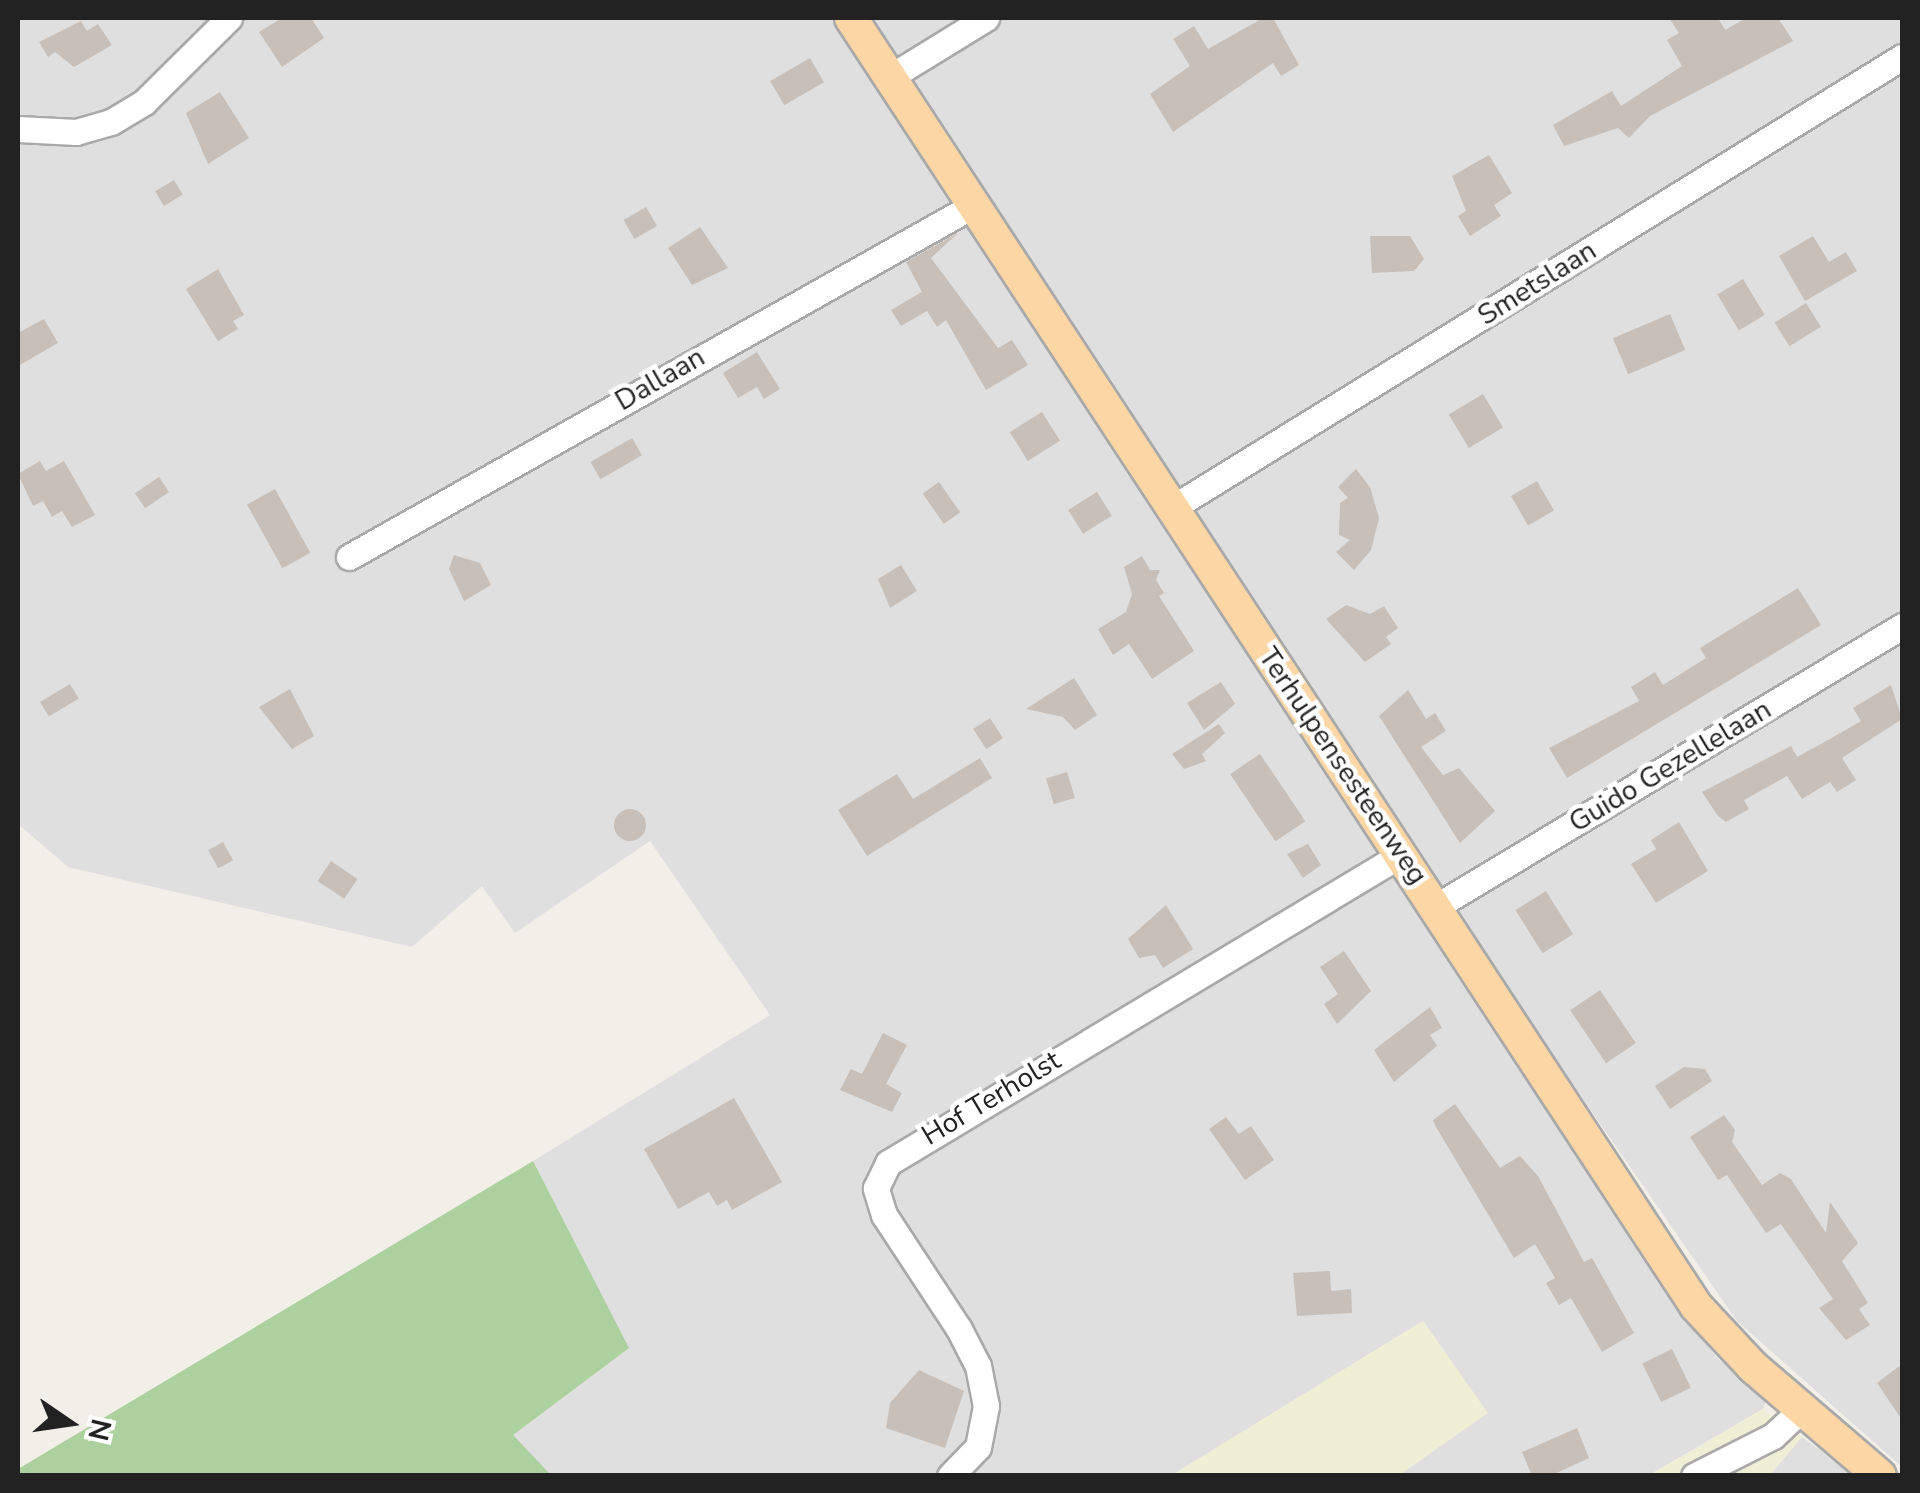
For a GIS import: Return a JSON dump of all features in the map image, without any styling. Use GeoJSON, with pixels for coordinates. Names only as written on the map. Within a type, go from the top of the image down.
{"type":"FeatureCollection","features":[{"type":"Feature","properties":{"kind":"main road","name":"Terhulpensesteenweg"},"geometry":{"type":"LineString","coordinates":[[851,18],[1696,1306],[1802,1409],[1880,1476]]}},
{"type":"Feature","properties":{"kind":"street"},"geometry":{"type":"LineString","coordinates":[[18,129],[76,132],[110,122],[144,102],[229,18]]}},
{"type":"Feature","properties":{"kind":"street"},"geometry":{"type":"LineString","coordinates":[[890,77],[986,18]]}},
{"type":"Feature","properties":{"kind":"street","name":"Smetslaan"},"geometry":{"type":"LineString","coordinates":[[1172,508],[1902,57]]}},
{"type":"Feature","properties":{"kind":"street","name":"Dallaan"},"geometry":{"type":"LineString","coordinates":[[350,557],[974,205]]}},
{"type":"Feature","properties":{"kind":"street","name":"Guido Gezellelaan"},"geometry":{"type":"LineString","coordinates":[[1437,906],[1902,626]]}},
{"type":"Feature","properties":{"kind":"street","name":"Hof Terholst"},"geometry":{"type":"LineString","coordinates":[[950,1476],[978,1447],[986,1406],[978,1366],[884,1215],[876,1188],[888,1163],[1402,854]]}},
{"type":"Feature","properties":{"kind":"street"},"geometry":{"type":"LineString","coordinates":[[1694,1476],[1773,1436],[1802,1409]]}},
{"type":"Feature","properties":{"kind":"shaded area"},"geometry":{"type":"Polygon","coordinates":[[[18,18],[831,18],[1716,1357],[1767,1399],[1763,1409],[1649,1475],[1399,1475],[1487,1413],[1423,1321],[1172,1475],[551,1475],[512,1435],[628,1348],[533,1161],[770,1015],[650,841],[515,933],[482,886],[412,947],[68,867],[18,824],[18,18]]]}},
{"type":"Feature","properties":{"kind":"shaded area"},"geometry":{"type":"Polygon","coordinates":[[[866,18],[1902,18],[1902,1467],[1737,1321],[1436,887],[866,18]]]}},
{"type":"Feature","properties":{"kind":"shaded area"},"geometry":{"type":"Polygon","coordinates":[[[1802,1437],[1855,1475],[1769,1476],[1802,1437]]]}},
{"type":"Feature","properties":{"kind":"green space"},"geometry":{"type":"Polygon","coordinates":[[[533,1161],[629,1348],[513,1435],[551,1475],[18,1475],[18,1469],[533,1161]]]}},
{"type":"Feature","properties":{"kind":"green space"},"geometry":{"type":"Polygon","coordinates":[[[1423,1321],[1488,1413],[1399,1475],[1172,1475],[1423,1321]]]}},
{"type":"Feature","properties":{"kind":"green space"},"geometry":{"type":"Polygon","coordinates":[[[1763,1409],[1802,1437],[1769,1475],[1649,1476],[1763,1409]]]}},
{"type":"Feature","properties":{"kind":"building"},"geometry":{"type":"Polygon","coordinates":[[[282,18],[311,18],[324,38],[282,67],[259,32],[282,18]]]}},
{"type":"Feature","properties":{"kind":"building"},"geometry":{"type":"Polygon","coordinates":[[[1263,18],[1273,18],[1299,65],[1281,76],[1273,63],[1173,132],[1150,94],[1190,66],[1173,39],[1194,26],[1208,49],[1263,18]]]}},
{"type":"Feature","properties":{"kind":"building"},"geometry":{"type":"Polygon","coordinates":[[[1669,18],[1718,18],[1725,30],[1746,18],[1778,18],[1793,41],[1650,116],[1629,138],[1618,128],[1564,146],[1553,125],[1612,91],[1621,106],[1682,66],[1667,40],[1679,33],[1669,18]]]}},
{"type":"Feature","properties":{"kind":"building"},"geometry":{"type":"Polygon","coordinates":[[[81,21],[87,31],[98,24],[112,45],[74,67],[55,52],[48,57],[39,42],[81,21]]]}},
{"type":"Feature","properties":{"kind":"building"},"geometry":{"type":"Polygon","coordinates":[[[810,58],[824,82],[784,105],[770,81],[810,58]]]}},
{"type":"Feature","properties":{"kind":"building"},"geometry":{"type":"Polygon","coordinates":[[[220,92],[249,138],[208,164],[186,113],[220,92]]]}},
{"type":"Feature","properties":{"kind":"building"},"geometry":{"type":"Polygon","coordinates":[[[1489,155],[1512,193],[1494,205],[1501,216],[1470,236],[1458,216],[1466,211],[1452,176],[1489,155]]]}},
{"type":"Feature","properties":{"kind":"building"},"geometry":{"type":"Polygon","coordinates":[[[174,180],[183,195],[164,206],[155,191],[174,180]]]}},
{"type":"Feature","properties":{"kind":"building"},"geometry":{"type":"Polygon","coordinates":[[[646,207],[657,226],[634,239],[623,220],[646,207]]]}},
{"type":"Feature","properties":{"kind":"building"},"geometry":{"type":"Polygon","coordinates":[[[700,227],[728,268],[692,285],[668,248],[700,227]]]}},
{"type":"Feature","properties":{"kind":"building"},"geometry":{"type":"Polygon","coordinates":[[[958,233],[931,258],[998,348],[1012,340],[1028,365],[986,390],[946,320],[937,327],[927,311],[901,326],[891,310],[922,292],[906,262],[958,233]]]}},
{"type":"Feature","properties":{"kind":"building"},"geometry":{"type":"Polygon","coordinates":[[[1370,236],[1410,236],[1424,259],[1414,271],[1372,273],[1370,236]]]}},
{"type":"Feature","properties":{"kind":"building"},"geometry":{"type":"Polygon","coordinates":[[[1813,236],[1829,262],[1846,252],[1857,271],[1805,301],[1779,256],[1813,236]]]}},
{"type":"Feature","properties":{"kind":"building"},"geometry":{"type":"Polygon","coordinates":[[[218,269],[244,315],[233,321],[238,329],[218,341],[186,289],[218,269]]]}},
{"type":"Feature","properties":{"kind":"building"},"geometry":{"type":"Polygon","coordinates":[[[1743,279],[1765,315],[1739,330],[1717,294],[1743,279]]]}},
{"type":"Feature","properties":{"kind":"building"},"geometry":{"type":"Polygon","coordinates":[[[1806,303],[1821,327],[1789,346],[1775,323],[1806,303]]]}},
{"type":"Feature","properties":{"kind":"building"},"geometry":{"type":"Polygon","coordinates":[[[1670,314],[1685,350],[1628,374],[1613,338],[1670,314]]]}},
{"type":"Feature","properties":{"kind":"building"},"geometry":{"type":"Polygon","coordinates":[[[44,319],[58,343],[18,366],[18,333],[44,319]]]}},
{"type":"Feature","properties":{"kind":"building"},"geometry":{"type":"Polygon","coordinates":[[[757,352],[780,389],[764,399],[757,387],[738,398],[723,373],[757,352]]]}},
{"type":"Feature","properties":{"kind":"building"},"geometry":{"type":"Polygon","coordinates":[[[1483,394],[1503,427],[1469,448],[1449,415],[1483,394]]]}},
{"type":"Feature","properties":{"kind":"building"},"geometry":{"type":"Polygon","coordinates":[[[1042,412],[1060,441],[1028,461],[1010,432],[1042,412]]]}},
{"type":"Feature","properties":{"kind":"building"},"geometry":{"type":"Polygon","coordinates":[[[632,438],[642,455],[600,479],[590,462],[632,438]]]}},
{"type":"Feature","properties":{"kind":"building"},"geometry":{"type":"Polygon","coordinates":[[[40,461],[46,471],[64,461],[95,515],[72,527],[62,511],[52,517],[43,501],[33,506],[18,474],[40,461]]]}},
{"type":"Feature","properties":{"kind":"building"},"geometry":{"type":"Polygon","coordinates":[[[1356,469],[1370,487],[1379,518],[1371,550],[1354,570],[1336,552],[1350,540],[1339,535],[1340,503],[1348,498],[1338,487],[1356,469]]]}},
{"type":"Feature","properties":{"kind":"building"},"geometry":{"type":"Polygon","coordinates":[[[159,477],[169,492],[145,508],[135,493],[159,477]]]}},
{"type":"Feature","properties":{"kind":"building"},"geometry":{"type":"Polygon","coordinates":[[[1537,481],[1554,510],[1528,525],[1511,496],[1537,481]]]}},
{"type":"Feature","properties":{"kind":"building"},"geometry":{"type":"Polygon","coordinates":[[[939,482],[960,512],[944,524],[923,493],[939,482]]]}},
{"type":"Feature","properties":{"kind":"building"},"geometry":{"type":"Polygon","coordinates":[[[275,489],[310,553],[282,568],[247,505],[275,489]]]}},
{"type":"Feature","properties":{"kind":"building"},"geometry":{"type":"Polygon","coordinates":[[[1097,492],[1112,516],[1083,534],[1068,510],[1097,492]]]}},
{"type":"Feature","properties":{"kind":"building"},"geometry":{"type":"Polygon","coordinates":[[[454,555],[480,563],[491,585],[464,601],[449,569],[454,555]]]}},
{"type":"Feature","properties":{"kind":"building"},"geometry":{"type":"Polygon","coordinates":[[[1142,556],[1150,570],[1160,570],[1156,580],[1164,593],[1159,596],[1194,651],[1152,679],[1129,644],[1113,655],[1098,629],[1126,612],[1132,594],[1124,567],[1142,556]]]}},
{"type":"Feature","properties":{"kind":"building"},"geometry":{"type":"Polygon","coordinates":[[[901,565],[917,591],[890,608],[878,579],[901,565]]]}},
{"type":"Feature","properties":{"kind":"building"},"geometry":{"type":"Polygon","coordinates":[[[1798,588],[1821,625],[1567,778],[1549,748],[1639,701],[1631,687],[1655,672],[1663,685],[1706,658],[1700,648],[1798,588]]]}},
{"type":"Feature","properties":{"kind":"building"},"geometry":{"type":"Polygon","coordinates":[[[1346,605],[1370,614],[1384,606],[1398,628],[1386,637],[1391,644],[1365,662],[1326,619],[1346,605]]]}},
{"type":"Feature","properties":{"kind":"building"},"geometry":{"type":"Polygon","coordinates":[[[1074,678],[1097,715],[1075,730],[1063,717],[1026,709],[1074,678]]]}},
{"type":"Feature","properties":{"kind":"building"},"geometry":{"type":"Polygon","coordinates":[[[1221,682],[1235,704],[1204,730],[1187,703],[1221,682]]]}},
{"type":"Feature","properties":{"kind":"building"},"geometry":{"type":"Polygon","coordinates":[[[70,684],[79,699],[49,717],[40,702],[70,684]]]}},
{"type":"Feature","properties":{"kind":"building"},"geometry":{"type":"Polygon","coordinates":[[[1891,685],[1902,719],[1842,758],[1856,780],[1837,792],[1830,782],[1802,799],[1787,776],[1744,800],[1749,809],[1726,822],[1702,792],[1791,746],[1797,757],[1830,739],[1861,721],[1853,708],[1891,685]]]}},
{"type":"Feature","properties":{"kind":"building"},"geometry":{"type":"Polygon","coordinates":[[[290,689],[314,736],[292,749],[259,707],[290,689]]]}},
{"type":"Feature","properties":{"kind":"building"},"geometry":{"type":"Polygon","coordinates":[[[1408,690],[1426,719],[1435,713],[1446,731],[1421,747],[1443,775],[1459,768],[1495,811],[1460,843],[1379,716],[1408,690]]]}},
{"type":"Feature","properties":{"kind":"building"},"geometry":{"type":"Polygon","coordinates":[[[990,718],[1003,738],[986,749],[973,729],[990,718]]]}},
{"type":"Feature","properties":{"kind":"building"},"geometry":{"type":"Polygon","coordinates":[[[1219,724],[1225,733],[1202,754],[1206,761],[1184,769],[1172,754],[1219,724]]]}},
{"type":"Feature","properties":{"kind":"building"},"geometry":{"type":"Polygon","coordinates":[[[1260,754],[1305,821],[1275,841],[1230,774],[1260,754]]]}},
{"type":"Feature","properties":{"kind":"building"},"geometry":{"type":"Polygon","coordinates":[[[980,758],[992,778],[867,856],[838,810],[897,774],[913,799],[980,758]]]}},
{"type":"Feature","properties":{"kind":"building"},"geometry":{"type":"Polygon","coordinates":[[[1067,772],[1075,798],[1054,804],[1046,778],[1067,772]]]}},
{"type":"Feature","properties":{"kind":"building"},"geometry":{"type":"Polygon","coordinates":[[[630,809],[642,813],[646,825],[642,837],[630,841],[618,837],[614,825],[618,813],[630,809]]]}},
{"type":"Feature","properties":{"kind":"building"},"geometry":{"type":"Polygon","coordinates":[[[1679,822],[1708,871],[1656,903],[1631,864],[1656,849],[1651,840],[1679,822]]]}},
{"type":"Feature","properties":{"kind":"building"},"geometry":{"type":"Polygon","coordinates":[[[223,842],[233,860],[218,869],[208,850],[223,842]]]}},
{"type":"Feature","properties":{"kind":"building"},"geometry":{"type":"Polygon","coordinates":[[[1308,844],[1321,865],[1303,878],[1287,854],[1308,844]]]}},
{"type":"Feature","properties":{"kind":"building"},"geometry":{"type":"Polygon","coordinates":[[[331,861],[358,879],[344,899],[318,881],[331,861]]]}},
{"type":"Feature","properties":{"kind":"building"},"geometry":{"type":"Polygon","coordinates":[[[1546,891],[1573,934],[1542,953],[1515,910],[1546,891]]]}},
{"type":"Feature","properties":{"kind":"building"},"geometry":{"type":"Polygon","coordinates":[[[1166,905],[1193,949],[1163,968],[1155,955],[1139,958],[1128,939],[1166,905]]]}},
{"type":"Feature","properties":{"kind":"building"},"geometry":{"type":"Polygon","coordinates":[[[1344,951],[1371,991],[1337,1024],[1324,1004],[1338,994],[1320,967],[1344,951]]]}},
{"type":"Feature","properties":{"kind":"building"},"geometry":{"type":"Polygon","coordinates":[[[1600,990],[1636,1043],[1606,1063],[1570,1010],[1600,990]]]}},
{"type":"Feature","properties":{"kind":"building"},"geometry":{"type":"Polygon","coordinates":[[[1430,1007],[1442,1028],[1430,1035],[1437,1046],[1394,1082],[1374,1050],[1430,1007]]]}},
{"type":"Feature","properties":{"kind":"building"},"geometry":{"type":"Polygon","coordinates":[[[883,1033],[907,1045],[886,1084],[902,1093],[892,1112],[840,1090],[851,1069],[862,1074],[883,1033]]]}},
{"type":"Feature","properties":{"kind":"building"},"geometry":{"type":"Polygon","coordinates":[[[1684,1067],[1705,1069],[1712,1081],[1670,1109],[1655,1086],[1684,1067]]]}},
{"type":"Feature","properties":{"kind":"building"},"geometry":{"type":"Polygon","coordinates":[[[734,1098],[782,1182],[732,1210],[727,1200],[717,1206],[709,1192],[678,1209],[644,1149],[734,1098]]]}},
{"type":"Feature","properties":{"kind":"building"},"geometry":{"type":"Polygon","coordinates":[[[1455,1104],[1500,1168],[1520,1156],[1538,1176],[1584,1262],[1592,1258],[1634,1333],[1602,1352],[1571,1298],[1559,1305],[1546,1283],[1555,1278],[1535,1244],[1514,1258],[1433,1120],[1455,1104]]]}},
{"type":"Feature","properties":{"kind":"building"},"geometry":{"type":"Polygon","coordinates":[[[1724,1115],[1735,1130],[1732,1142],[1762,1185],[1780,1173],[1791,1179],[1826,1233],[1830,1202],[1858,1243],[1842,1261],[1868,1303],[1859,1309],[1870,1325],[1846,1340],[1819,1308],[1833,1299],[1781,1224],[1766,1233],[1727,1175],[1718,1180],[1690,1137],[1724,1115]]]}},
{"type":"Feature","properties":{"kind":"building"},"geometry":{"type":"Polygon","coordinates":[[[1226,1117],[1239,1134],[1251,1126],[1274,1160],[1245,1180],[1209,1129],[1226,1117]]]}},
{"type":"Feature","properties":{"kind":"building"},"geometry":{"type":"Polygon","coordinates":[[[1330,1271],[1331,1291],[1351,1289],[1352,1313],[1297,1316],[1293,1273],[1330,1271]]]}},
{"type":"Feature","properties":{"kind":"building"},"geometry":{"type":"Polygon","coordinates":[[[1672,1349],[1691,1388],[1661,1402],[1642,1363],[1672,1349]]]}},
{"type":"Feature","properties":{"kind":"building"},"geometry":{"type":"Polygon","coordinates":[[[1902,1364],[1902,1420],[1877,1383],[1902,1364]]]}},
{"type":"Feature","properties":{"kind":"building"},"geometry":{"type":"Polygon","coordinates":[[[919,1370],[964,1391],[945,1448],[886,1428],[890,1403],[919,1370]]]}},
{"type":"Feature","properties":{"kind":"building"},"geometry":{"type":"Polygon","coordinates":[[[1577,1428],[1589,1458],[1550,1476],[1532,1476],[1522,1452],[1577,1428]]]}}]}
